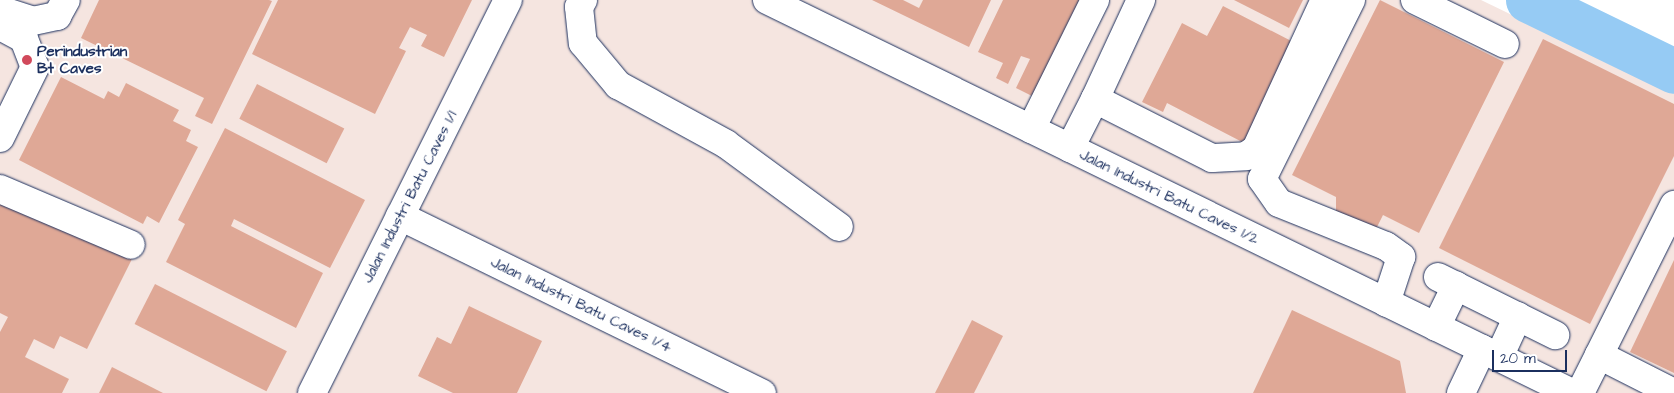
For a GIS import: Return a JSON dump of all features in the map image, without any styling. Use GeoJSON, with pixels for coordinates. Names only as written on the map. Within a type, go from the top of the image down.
{"type":"FeatureCollection","features":[{"type":"Feature","properties":{"kind":"street"},"geometry":{"type":"LineString","coordinates":[[0,10],[33,20],[57,16],[66,0]]}},
{"type":"Feature","properties":{"kind":"street","name":"Jalan Industri Batu Caves 1/1"},"geometry":{"type":"LineString","coordinates":[[312,393],[508,0]]}},
{"type":"Feature","properties":{"kind":"street"},"geometry":{"type":"LineString","coordinates":[[583,0],[579,7],[583,43],[618,85],[726,144],[839,228]]}},
{"type":"Feature","properties":{"kind":"street","name":"Jalan Industri Batu Caves 1/2"},"geometry":{"type":"LineString","coordinates":[[766,0],[1572,393]]}},
{"type":"Feature","properties":{"kind":"street"},"geometry":{"type":"LineString","coordinates":[[1031,129],[1096,0]]}},
{"type":"Feature","properties":{"kind":"street"},"geometry":{"type":"LineString","coordinates":[[1070,148],[1141,0]]}},
{"type":"Feature","properties":{"kind":"street"},"geometry":{"type":"LineString","coordinates":[[1095,98],[1212,158],[1246,156],[1256,150],[1325,0]]}},
{"type":"Feature","properties":{"kind":"street"},"geometry":{"type":"LineString","coordinates":[[1351,0],[1262,179],[1279,203],[1386,246],[1401,257],[1386,303]]}},
{"type":"Feature","properties":{"kind":"street"},"geometry":{"type":"LineString","coordinates":[[1415,0],[1506,44]]}},
{"type":"Feature","properties":{"kind":"street"},"geometry":{"type":"LineString","coordinates":[[0,26],[24,39],[35,68],[0,138]]}},
{"type":"Feature","properties":{"kind":"street"},"geometry":{"type":"LineString","coordinates":[[0,189],[131,245]]}},
{"type":"Feature","properties":{"kind":"street"},"geometry":{"type":"LineString","coordinates":[[1258,240],[1279,203]]}},
{"type":"Feature","properties":{"kind":"street"},"geometry":{"type":"LineString","coordinates":[[1580,393],[1674,205]]}},
{"type":"Feature","properties":{"kind":"street","name":"Jalan Industri Batu Caves 1/4"},"geometry":{"type":"LineString","coordinates":[[400,216],[762,393]]}},
{"type":"Feature","properties":{"kind":"street"},"geometry":{"type":"LineString","coordinates":[[1436,327],[1447,282],[1555,335]]}},
{"type":"Feature","properties":{"kind":"street"},"geometry":{"type":"LineString","coordinates":[[1461,393],[1518,316]]}},
{"type":"Feature","properties":{"kind":"street"},"geometry":{"type":"LineString","coordinates":[[1599,355],[1674,393]]}},
{"type":"Feature","properties":{"kind":"shaded area"},"geometry":{"type":"Polygon","coordinates":[[[0,0],[1481,0],[1674,93],[1674,393],[0,393],[0,0]]]}},
{"type":"Feature","properties":{"kind":"building"},"geometry":{"type":"Polygon","coordinates":[[[99,0],[272,1],[212,124],[195,116],[204,98],[81,38],[99,0]]]}},
{"type":"Feature","properties":{"kind":"building"},"geometry":{"type":"Polygon","coordinates":[[[278,0],[472,0],[444,57],[421,46],[427,35],[410,27],[399,48],[406,51],[375,114],[252,54],[278,0]]]}},
{"type":"Feature","properties":{"kind":"building"},"geometry":{"type":"Polygon","coordinates":[[[872,0],[903,0],[919,8],[923,0],[991,0],[969,47],[872,0]]]}},
{"type":"Feature","properties":{"kind":"building"},"geometry":{"type":"Polygon","coordinates":[[[1003,0],[1083,0],[1036,98],[1016,88],[1030,59],[1021,56],[1008,84],[996,78],[1003,63],[978,52],[1003,0]]]}},
{"type":"Feature","properties":{"kind":"building"},"geometry":{"type":"Polygon","coordinates":[[[1234,0],[1303,0],[1289,28],[1234,0]]]}},
{"type":"Feature","properties":{"kind":"building"},"geometry":{"type":"Polygon","coordinates":[[[1380,0],[1504,62],[1419,233],[1383,215],[1376,229],[1336,212],[1336,197],[1292,175],[1380,0]]]}},
{"type":"Feature","properties":{"kind":"building"},"geometry":{"type":"Polygon","coordinates":[[[1223,6],[1299,45],[1248,145],[1167,103],[1163,112],[1142,102],[1182,23],[1207,36],[1223,6]]]}},
{"type":"Feature","properties":{"kind":"building"},"geometry":{"type":"Polygon","coordinates":[[[1543,39],[1674,104],[1674,156],[1590,324],[1439,248],[1543,39]]]}},
{"type":"Feature","properties":{"kind":"building"},"geometry":{"type":"Polygon","coordinates":[[[61,77],[104,99],[108,91],[119,97],[126,83],[179,110],[173,121],[191,130],[186,141],[198,147],[159,223],[147,216],[143,224],[19,160],[61,77]]]}},
{"type":"Feature","properties":{"kind":"building"},"geometry":{"type":"Polygon","coordinates":[[[257,84],[344,128],[327,163],[239,119],[257,84]]]}},
{"type":"Feature","properties":{"kind":"building"},"geometry":{"type":"Polygon","coordinates":[[[225,128],[365,200],[330,268],[234,219],[231,226],[323,273],[296,328],[166,262],[185,224],[178,220],[225,128]]]}},
{"type":"Feature","properties":{"kind":"building"},"geometry":{"type":"Polygon","coordinates":[[[0,190],[133,257],[87,349],[60,336],[54,349],[34,339],[25,357],[69,379],[62,393],[0,393],[0,332],[8,317],[0,313],[0,190]]]}},
{"type":"Feature","properties":{"kind":"building"},"geometry":{"type":"Polygon","coordinates":[[[1674,260],[1674,373],[1630,352],[1674,260]]]}},
{"type":"Feature","properties":{"kind":"building"},"geometry":{"type":"Polygon","coordinates":[[[155,284],[287,351],[266,391],[135,324],[155,284]]]}},
{"type":"Feature","properties":{"kind":"building"},"geometry":{"type":"Polygon","coordinates":[[[469,306],[542,341],[517,393],[453,393],[418,376],[437,337],[451,344],[469,306]]]}},
{"type":"Feature","properties":{"kind":"building"},"geometry":{"type":"Polygon","coordinates":[[[1292,310],[1400,361],[1406,393],[1253,393],[1292,310]]]}},
{"type":"Feature","properties":{"kind":"building"},"geometry":{"type":"Polygon","coordinates":[[[972,320],[1003,336],[974,393],[935,393],[972,320]]]}},
{"type":"Feature","properties":{"kind":"building"},"geometry":{"type":"Polygon","coordinates":[[[112,367],[163,393],[99,393],[112,367]]]}},
{"type":"Feature","properties":{"kind":"waterway"},"geometry":{"type":"LineString","coordinates":[[1528,0],[1674,71]]}},
{"type":"Feature","properties":{"kind":"place","name":"Perindustrian Bt Caves"},"geometry":{"type":"Point","coordinates":[27,60]}}]}
